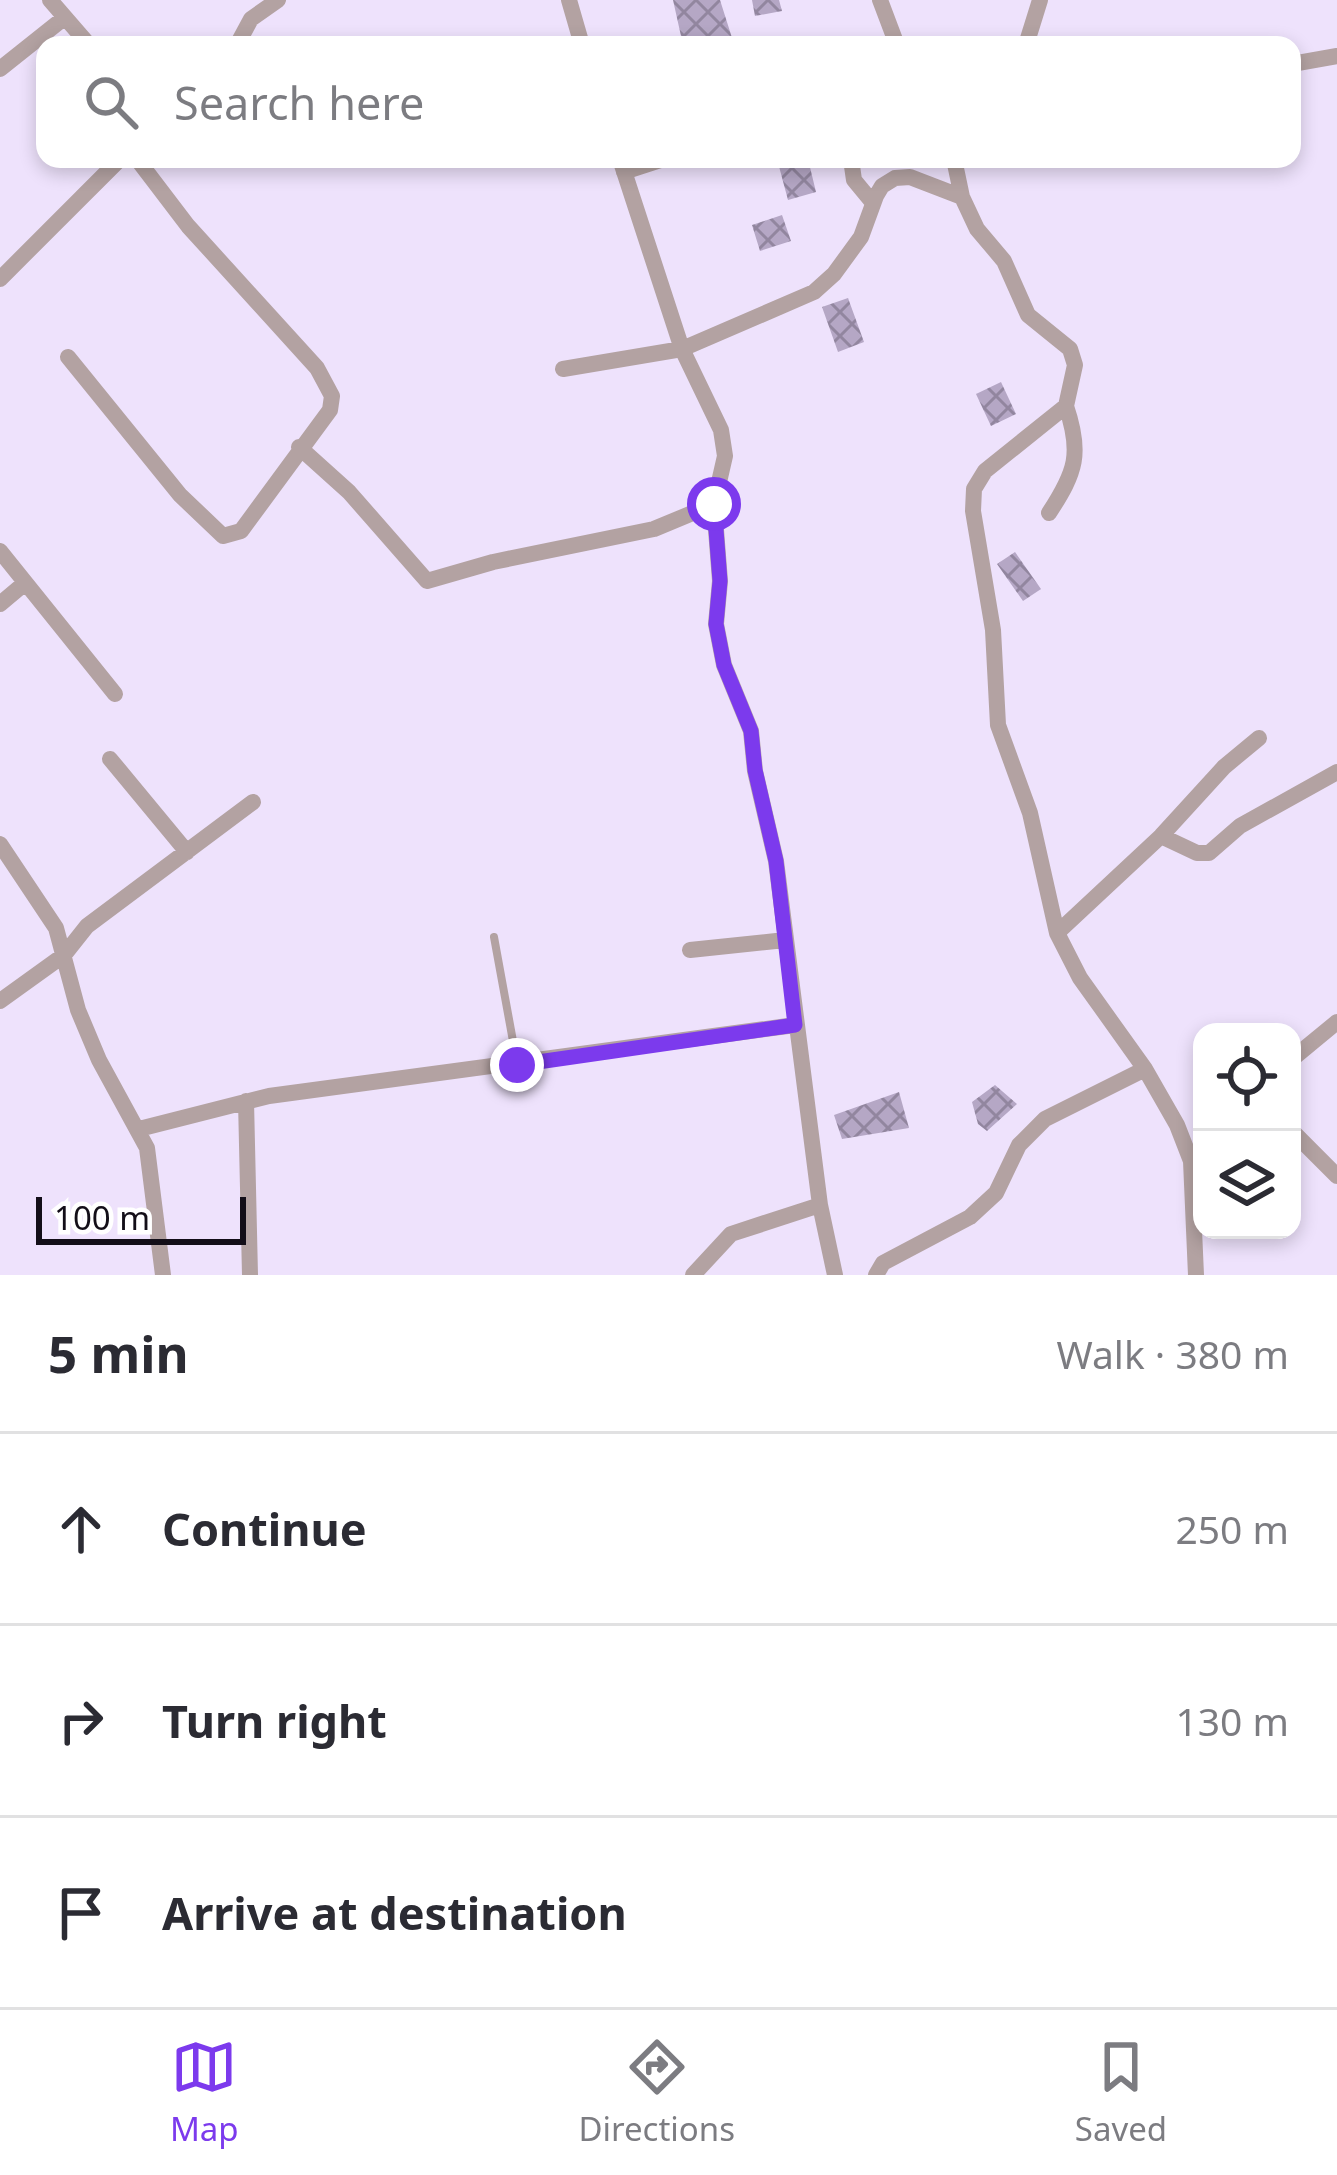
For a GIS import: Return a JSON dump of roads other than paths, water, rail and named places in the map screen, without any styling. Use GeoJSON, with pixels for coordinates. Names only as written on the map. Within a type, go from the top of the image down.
{"type":"FeatureCollection","features":[{"type":"Feature","properties":{"kind":"street"},"geometry":{"type":"LineString","coordinates":[[50,0],[81,36]]}},
{"type":"Feature","properties":{"kind":"street"},"geometry":{"type":"LineString","coordinates":[[242,36],[251,20],[278,0]]}},
{"type":"Feature","properties":{"kind":"street"},"geometry":{"type":"LineString","coordinates":[[569,0],[579,36]]}},
{"type":"Feature","properties":{"kind":"street"},"geometry":{"type":"LineString","coordinates":[[880,0],[894,36]]}},
{"type":"Feature","properties":{"kind":"street"},"geometry":{"type":"LineString","coordinates":[[1029,36],[1040,0]]}},
{"type":"Feature","properties":{"kind":"street"},"geometry":{"type":"LineString","coordinates":[[41,36],[64,18]]}},
{"type":"Feature","properties":{"kind":"street"},"geometry":{"type":"LineString","coordinates":[[0,69],[36,40]]}},
{"type":"Feature","properties":{"kind":"street"},"geometry":{"type":"LineString","coordinates":[[1301,62],[1337,56]]}},
{"type":"Feature","properties":{"kind":"street"},"geometry":{"type":"LineString","coordinates":[[0,279],[111,168]]}},
{"type":"Feature","properties":{"kind":"street"},"geometry":{"type":"LineString","coordinates":[[68,357],[180,496],[223,536],[241,531],[330,410],[332,396],[317,368],[188,226],[144,168]]}},
{"type":"Feature","properties":{"kind":"street"},"geometry":{"type":"LineString","coordinates":[[623,168],[682,349],[721,430],[725,456],[714,504],[720,581],[716,624],[724,665],[751,731],[776,861],[820,1204],[835,1275]]}},
{"type":"Feature","properties":{"kind":"street"},"geometry":{"type":"LineString","coordinates":[[852,168],[854,180],[873,203]]}},
{"type":"Feature","properties":{"kind":"street"},"geometry":{"type":"LineString","coordinates":[[956,168],[962,197],[977,229],[1004,261],[1028,315],[1070,349],[1074,380],[1066,406],[985,471],[974,489],[973,512],[993,630],[998,724],[1036,832],[1057,934],[1079,978],[1145,1069],[1193,1150]]}},
{"type":"Feature","properties":{"kind":"street"},"geometry":{"type":"LineString","coordinates":[[563,369],[682,349],[814,292],[861,237],[882,186],[895,178],[910,178],[962,197]]}},
{"type":"Feature","properties":{"kind":"street"},"geometry":{"type":"LineString","coordinates":[[1049,513],[1075,465],[1076,437],[1066,406]]}},
{"type":"Feature","properties":{"kind":"street"},"geometry":{"type":"LineString","coordinates":[[299,447],[349,493],[428,581],[493,562],[654,529],[714,504]]}},
{"type":"Feature","properties":{"kind":"street"},"geometry":{"type":"LineString","coordinates":[[0,551],[115,694]]}},
{"type":"Feature","properties":{"kind":"street"},"geometry":{"type":"LineString","coordinates":[[0,604],[25,583]]}},
{"type":"Feature","properties":{"kind":"street"},"geometry":{"type":"LineString","coordinates":[[1057,934],[1161,836],[1224,766],[1259,738]]}},
{"type":"Feature","properties":{"kind":"street"},"geometry":{"type":"LineString","coordinates":[[110,759],[187,852]]}},
{"type":"Feature","properties":{"kind":"street"},"geometry":{"type":"LineString","coordinates":[[1161,836],[1197,853],[1209,853],[1240,826],[1337,772]]}},
{"type":"Feature","properties":{"kind":"street"},"geometry":{"type":"LineString","coordinates":[[0,1001],[64,955],[87,926],[253,802]]}},
{"type":"Feature","properties":{"kind":"street"},"geometry":{"type":"LineString","coordinates":[[0,844],[56,928],[99,1060],[147,1148],[163,1275]]}},
{"type":"Feature","properties":{"kind":"street"},"geometry":{"type":"LineString","coordinates":[[690,950],[785,940]]}},
{"type":"Feature","properties":{"kind":"street"},"geometry":{"type":"LineString","coordinates":[[1301,1052],[1337,1022]]}},
{"type":"Feature","properties":{"kind":"street"},"geometry":{"type":"LineString","coordinates":[[139,1129],[246,1101],[336,1086],[795,1025]]}},
{"type":"Feature","properties":{"kind":"street"},"geometry":{"type":"LineString","coordinates":[[876,1275],[883,1264],[970,1217],[983,1205],[995,1193],[1019,1145],[1045,1119],[1145,1069]]}},
{"type":"Feature","properties":{"kind":"street"},"geometry":{"type":"LineString","coordinates":[[246,1101],[250,1275]]}},
{"type":"Feature","properties":{"kind":"street"},"geometry":{"type":"LineString","coordinates":[[1301,1140],[1337,1176]]}},
{"type":"Feature","properties":{"kind":"street"},"geometry":{"type":"LineString","coordinates":[[693,1275],[731,1234],[820,1204]]}},
{"type":"Feature","properties":{"kind":"street"},"geometry":{"type":"LineString","coordinates":[[1196,1239],[1196,1275]]}},
{"type":"Feature","properties":{"kind":"lane"},"geometry":{"type":"LineString","coordinates":[[494,937],[517,1065]]}}]}
